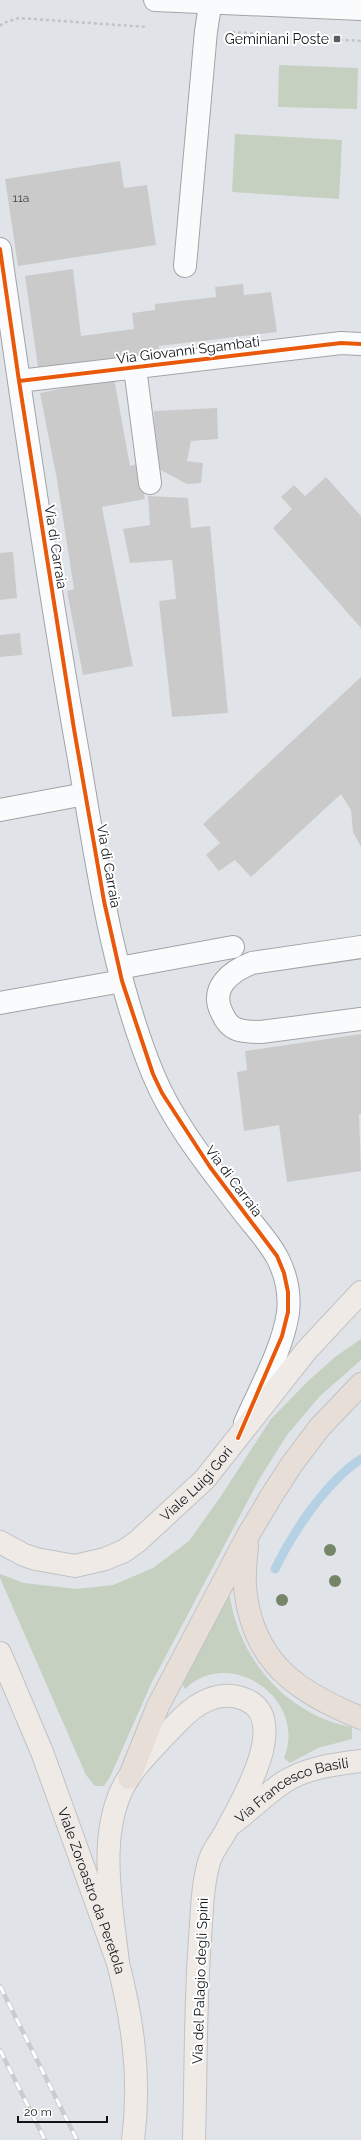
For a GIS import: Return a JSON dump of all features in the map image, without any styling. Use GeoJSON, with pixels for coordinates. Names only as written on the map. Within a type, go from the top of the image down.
{"type":"FeatureCollection","features":[{"type":"Feature","properties":{"kind":"highway"},"geometry":{"type":"LineString","coordinates":[[129,1778],[158,1706],[247,1537],[292,1464],[320,1427],[361,1384]]}},
{"type":"Feature","properties":{"kind":"highway"},"geometry":{"type":"LineString","coordinates":[[247,1537],[245,1586],[249,1612],[260,1641],[268,1654],[292,1682],[308,1693],[361,1718]]}},
{"type":"Feature","properties":{"kind":"main road","name":"Viale Luigi Gori"},"geometry":{"type":"LineString","coordinates":[[0,1542],[24,1555],[50,1563],[75,1566],[105,1559],[124,1551],[152,1529],[205,1479],[306,1351],[361,1292]]}},
{"type":"Feature","properties":{"kind":"main road","name":"Viale Zoroastro da Peretola"},"geometry":{"type":"LineString","coordinates":[[0,1653],[42,1752],[118,1963],[126,1997],[137,2070],[138,2092],[133,2140]]}},
{"type":"Feature","properties":{"kind":"main road"},"geometry":{"type":"LineString","coordinates":[[118,1963],[111,1899],[109,1851],[115,1811],[129,1778],[183,1717],[196,1705],[206,1700],[227,1695],[246,1700],[260,1711],[264,1720],[265,1741],[257,1766],[228,1828]]}},
{"type":"Feature","properties":{"kind":"main road","name":"Via Francesco Basili"},"geometry":{"type":"LineString","coordinates":[[228,1828],[268,1794],[294,1777],[338,1763],[361,1761]]}},
{"type":"Feature","properties":{"kind":"main road","name":"Via del Palagio degli Spini"},"geometry":{"type":"LineString","coordinates":[[194,2140],[198,1962],[203,1892],[210,1858],[228,1828]]}},
{"type":"Feature","properties":{"kind":"street"},"geometry":{"type":"LineString","coordinates":[[155,0],[211,1],[361,9]]}},
{"type":"Feature","properties":{"kind":"street"},"geometry":{"type":"LineString","coordinates":[[185,266],[211,1]]}},
{"type":"Feature","properties":{"kind":"street","name":"Via di Carraia"},"geometry":{"type":"LineString","coordinates":[[0,249],[19,381],[85,794],[104,901],[121,975],[153,1074],[162,1093],[210,1167],[277,1256],[284,1274],[288,1292],[288,1312],[282,1336],[238,1438]]}},
{"type":"Feature","properties":{"kind":"street","name":"Via Giovanni Sgambati"},"geometry":{"type":"LineString","coordinates":[[19,381],[341,343],[361,344]]}},
{"type":"Feature","properties":{"kind":"street"},"geometry":{"type":"LineString","coordinates":[[135,368],[150,483]]}},
{"type":"Feature","properties":{"kind":"street"},"geometry":{"type":"LineString","coordinates":[[0,810],[85,794]]}},
{"type":"Feature","properties":{"kind":"street"},"geometry":{"type":"LineString","coordinates":[[0,1003],[233,947]]}},
{"type":"Feature","properties":{"kind":"street"},"geometry":{"type":"LineString","coordinates":[[361,947],[245,965],[227,977],[219,990],[218,1000],[219,1008],[225,1021],[235,1028],[247,1031],[261,1032],[361,1019]]}},
{"type":"Feature","properties":{"kind":"green space"},"geometry":{"type":"Polygon","coordinates":[[[279,65],[358,68],[357,109],[278,107],[279,65]]]}},
{"type":"Feature","properties":{"kind":"green space"},"geometry":{"type":"Polygon","coordinates":[[[235,134],[342,140],[339,199],[232,192],[235,134]]]}},
{"type":"Feature","properties":{"kind":"green space"},"geometry":{"type":"Polygon","coordinates":[[[361,1339],[361,1360],[320,1396],[287,1435],[260,1478],[151,1684],[110,1777],[104,1786],[95,1786],[86,1775],[0,1578],[0,1574],[24,1583],[76,1589],[113,1585],[153,1568],[189,1541],[221,1496],[271,1419],[307,1382],[335,1357],[361,1339]]]}},
{"type":"Feature","properties":{"kind":"green space"},"geometry":{"type":"Polygon","coordinates":[[[227,1596],[230,1597],[235,1620],[244,1643],[256,1663],[271,1682],[307,1711],[329,1721],[352,1727],[352,1739],[318,1748],[290,1763],[284,1758],[289,1737],[285,1717],[275,1699],[261,1685],[243,1676],[223,1673],[203,1677],[185,1689],[182,1683],[227,1596]]]}},
{"type":"Feature","properties":{"kind":"building"},"geometry":{"type":"Polygon","coordinates":[[[120,161],[124,188],[147,185],[156,245],[18,266],[5,179],[120,161]]]}},
{"type":"Feature","properties":{"kind":"building"},"geometry":{"type":"Polygon","coordinates":[[[73,269],[81,336],[134,329],[132,313],[155,310],[155,304],[216,297],[215,287],[243,284],[244,295],[271,292],[277,332],[159,346],[160,354],[38,367],[25,276],[73,269]]]}},
{"type":"Feature","properties":{"kind":"building"},"geometry":{"type":"Polygon","coordinates":[[[114,378],[130,466],[138,464],[145,499],[102,507],[133,666],[83,675],[67,591],[74,589],[57,480],[40,393],[114,378]]]}},
{"type":"Feature","properties":{"kind":"building"},"geometry":{"type":"Polygon","coordinates":[[[217,408],[218,439],[191,441],[187,461],[203,463],[201,483],[187,484],[159,469],[155,443],[154,411],[217,408]]]}},
{"type":"Feature","properties":{"kind":"building"},"geometry":{"type":"Polygon","coordinates":[[[326,477],[361,516],[361,628],[273,528],[292,509],[281,497],[294,485],[305,496],[326,477]]]}},
{"type":"Feature","properties":{"kind":"building"},"geometry":{"type":"Polygon","coordinates":[[[148,496],[188,498],[191,528],[210,526],[228,713],[172,717],[159,601],[176,599],[172,560],[130,563],[123,529],[150,525],[148,496]]]}},
{"type":"Feature","properties":{"kind":"building"},"geometry":{"type":"Polygon","coordinates":[[[13,552],[17,598],[0,600],[0,553],[13,552]]]}},
{"type":"Feature","properties":{"kind":"building"},"geometry":{"type":"Polygon","coordinates":[[[20,633],[22,655],[0,657],[0,635],[20,633]]]}},
{"type":"Feature","properties":{"kind":"building"},"geometry":{"type":"Polygon","coordinates":[[[361,677],[361,847],[353,832],[351,810],[341,794],[251,877],[235,860],[219,871],[206,855],[220,843],[203,824],[361,677]]]}},
{"type":"Feature","properties":{"kind":"building"},"geometry":{"type":"Polygon","coordinates":[[[361,1034],[361,1114],[359,1114],[361,1171],[287,1182],[279,1125],[244,1131],[237,1072],[247,1070],[245,1051],[361,1034]]]}},
{"type":"Feature","properties":{"kind":"waterway"},"geometry":{"type":"LineString","coordinates":[[275,1569],[291,1539],[323,1494],[348,1469],[361,1459]]}},
{"type":"Feature","properties":{"kind":"railway"},"geometry":{"type":"LineString","coordinates":[[0,1986],[77,2140]]}},
{"type":"Feature","properties":{"kind":"railway"},"geometry":{"type":"LineString","coordinates":[[0,2050],[45,2140]]}},
{"type":"Feature","properties":{"kind":"cycle path"},"geometry":{"type":"LineString","coordinates":[[0,249],[19,381],[74,729],[104,901],[122,981],[153,1074],[162,1093],[210,1167],[277,1256],[284,1273],[288,1292],[288,1312],[282,1336],[238,1438]]}},
{"type":"Feature","properties":{"kind":"cycle path"},"geometry":{"type":"LineString","coordinates":[[19,381],[341,343],[361,344]]}},
{"type":"Feature","properties":{"kind":"place","name":"Geminiani Poste"},"geometry":{"type":"Point","coordinates":[337,39]}}]}
